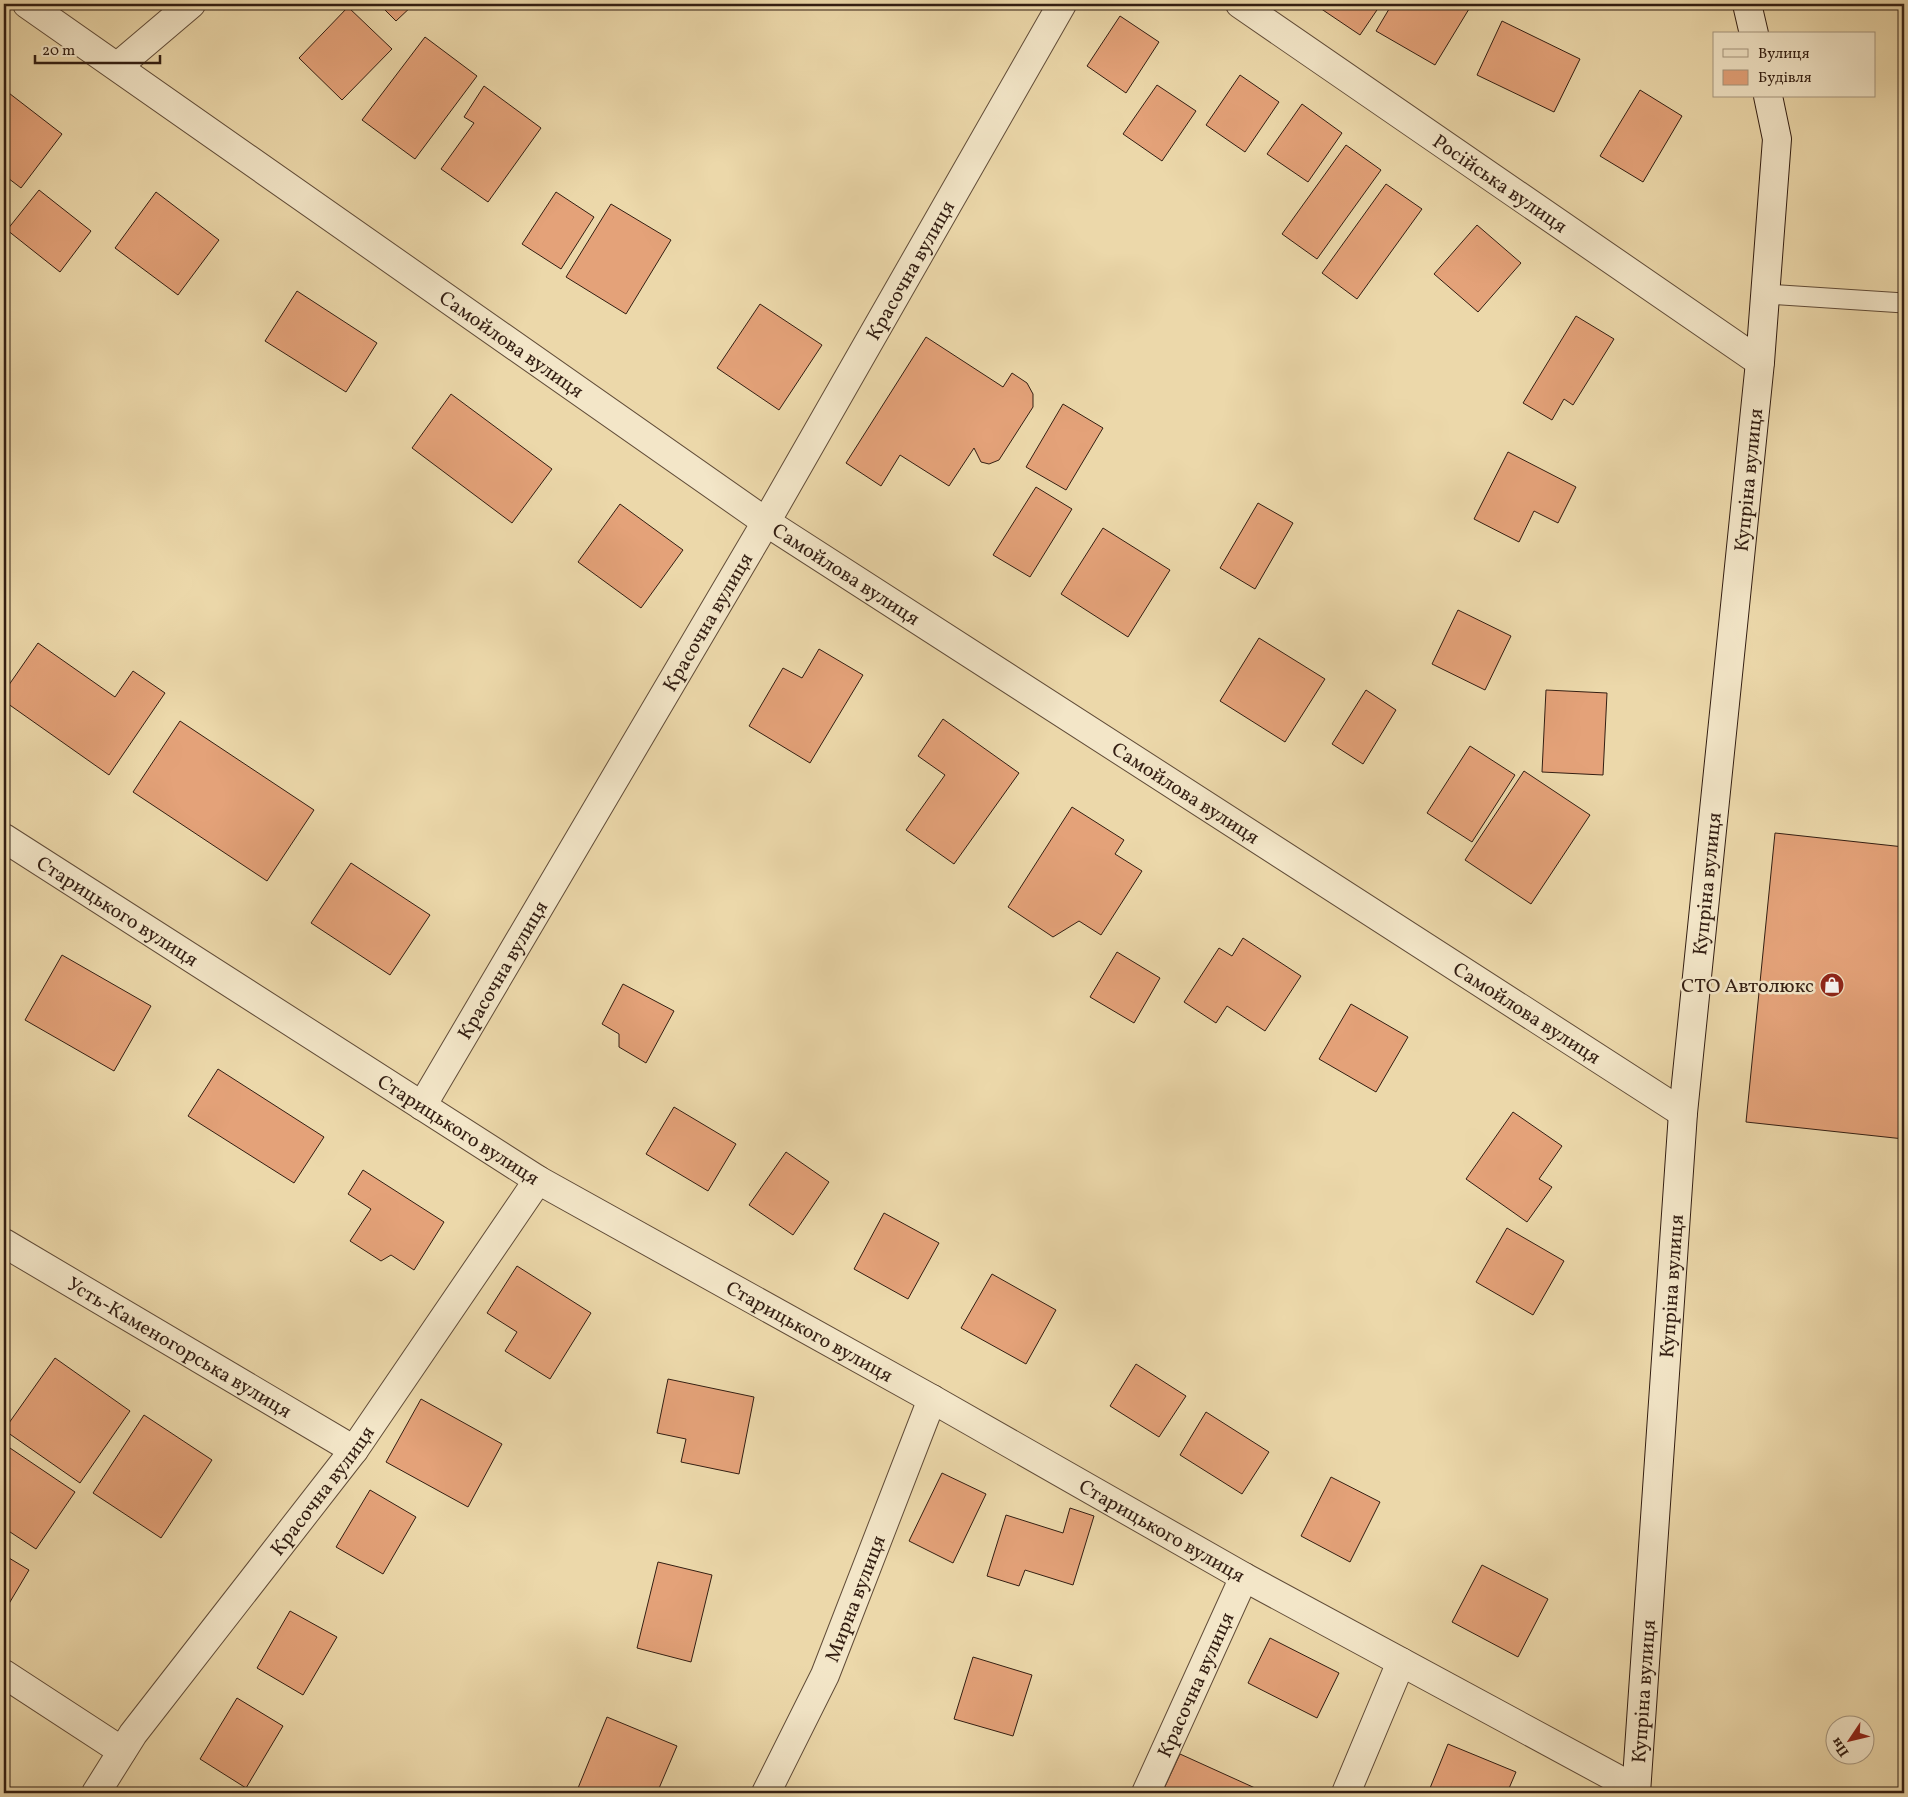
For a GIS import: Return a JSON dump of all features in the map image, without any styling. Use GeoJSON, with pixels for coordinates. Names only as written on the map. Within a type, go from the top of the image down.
{"type":"FeatureCollection","features":[{"type":"Feature","properties":{"kind":"street","name":"Самойлова вулиця"},"geometry":{"type":"LineString","coordinates":[[28,4],[766,522],[1684,1113]]}},
{"type":"Feature","properties":{"kind":"street"},"geometry":{"type":"LineString","coordinates":[[118,66],[191,4]]}},
{"type":"Feature","properties":{"kind":"street","name":"Красочна вулиця"},"geometry":{"type":"LineString","coordinates":[[422,1106],[766,522],[1062,4]]}},
{"type":"Feature","properties":{"kind":"street","name":"Російська вулиця"},"geometry":{"type":"LineString","coordinates":[[1240,4],[1760,362]]}},
{"type":"Feature","properties":{"kind":"street"},"geometry":{"type":"LineString","coordinates":[[1749,5],[1754,32]]}},
{"type":"Feature","properties":{"kind":"street","name":"Купріна вулиця"},"geometry":{"type":"LineString","coordinates":[[1636,1791],[1684,1113],[1766,294],[1777,139],[1768,98]]}},
{"type":"Feature","properties":{"kind":"street","name":"Старицького вулиця"},"geometry":{"type":"LineString","coordinates":[[4,838],[538,1180],[932,1399],[1244,1577],[1636,1791]]}},
{"type":"Feature","properties":{"kind":"street","name":"Красочна вулиця"},"geometry":{"type":"LineString","coordinates":[[96,1793],[133,1734],[354,1450],[538,1180]]}},
{"type":"Feature","properties":{"kind":"street","name":"Усть-Каменогорська вулиця"},"geometry":{"type":"LineString","coordinates":[[4,1243],[354,1450]]}},
{"type":"Feature","properties":{"kind":"street","name":"Мирна вулиця"},"geometry":{"type":"LineString","coordinates":[[766,1793],[826,1675],[932,1399]]}},
{"type":"Feature","properties":{"kind":"street","name":"Красочна вулиця"},"geometry":{"type":"LineString","coordinates":[[1146,1793],[1244,1577]]}},
{"type":"Feature","properties":{"kind":"street"},"geometry":{"type":"LineString","coordinates":[[1346,1793],[1401,1662]]}},
{"type":"Feature","properties":{"kind":"street"},"geometry":{"type":"LineString","coordinates":[[4,1674],[122,1751]]}},
{"type":"Feature","properties":{"kind":"lane"},"geometry":{"type":"LineString","coordinates":[[1766,294],[1904,303]]}},
{"type":"Feature","properties":{"kind":"building"},"geometry":{"type":"Polygon","coordinates":[[[379,4],[414,4],[396,21],[379,4]]]}},
{"type":"Feature","properties":{"kind":"building"},"geometry":{"type":"Polygon","coordinates":[[[1314,4],[1381,4],[1360,35],[1314,4]]]}},
{"type":"Feature","properties":{"kind":"building"},"geometry":{"type":"Polygon","coordinates":[[[1392,4],[1472,4],[1435,65],[1376,31],[1392,4]]]}},
{"type":"Feature","properties":{"kind":"building"},"geometry":{"type":"Polygon","coordinates":[[[348,7],[392,49],[342,100],[299,58],[348,7]]]}},
{"type":"Feature","properties":{"kind":"building"},"geometry":{"type":"Polygon","coordinates":[[[1120,16],[1159,42],[1126,93],[1087,66],[1120,16]]]}},
{"type":"Feature","properties":{"kind":"building"},"geometry":{"type":"Polygon","coordinates":[[[1502,21],[1580,59],[1554,112],[1477,75],[1502,21]]]}},
{"type":"Feature","properties":{"kind":"building"},"geometry":{"type":"Polygon","coordinates":[[[425,37],[477,76],[415,159],[362,120],[425,37]]]}},
{"type":"Feature","properties":{"kind":"building"},"geometry":{"type":"Polygon","coordinates":[[[1240,75],[1279,102],[1245,152],[1206,125],[1240,75]]]}},
{"type":"Feature","properties":{"kind":"building"},"geometry":{"type":"Polygon","coordinates":[[[1157,85],[1196,111],[1162,161],[1123,134],[1157,85]]]}},
{"type":"Feature","properties":{"kind":"building"},"geometry":{"type":"Polygon","coordinates":[[[484,86],[541,128],[488,202],[441,169],[474,123],[464,117],[484,86]]]}},
{"type":"Feature","properties":{"kind":"building"},"geometry":{"type":"Polygon","coordinates":[[[5,90],[62,134],[21,188],[4,175],[5,90]]]}},
{"type":"Feature","properties":{"kind":"building"},"geometry":{"type":"Polygon","coordinates":[[[1640,90],[1682,116],[1643,182],[1600,156],[1640,90]]]}},
{"type":"Feature","properties":{"kind":"building"},"geometry":{"type":"Polygon","coordinates":[[[1302,104],[1342,133],[1308,182],[1267,154],[1302,104]]]}},
{"type":"Feature","properties":{"kind":"building"},"geometry":{"type":"Polygon","coordinates":[[[1346,145],[1381,170],[1317,259],[1282,234],[1346,145]]]}},
{"type":"Feature","properties":{"kind":"building"},"geometry":{"type":"Polygon","coordinates":[[[1386,184],[1422,209],[1357,299],[1322,273],[1386,184]]]}},
{"type":"Feature","properties":{"kind":"building"},"geometry":{"type":"Polygon","coordinates":[[[39,190],[91,231],[60,272],[7,230],[39,190]]]}},
{"type":"Feature","properties":{"kind":"building"},"geometry":{"type":"Polygon","coordinates":[[[156,192],[219,240],[178,295],[115,248],[156,192]]]}},
{"type":"Feature","properties":{"kind":"building"},"geometry":{"type":"Polygon","coordinates":[[[556,192],[594,217],[561,269],[522,244],[556,192]]]}},
{"type":"Feature","properties":{"kind":"building"},"geometry":{"type":"Polygon","coordinates":[[[611,204],[671,240],[626,314],[566,277],[611,204]]]}},
{"type":"Feature","properties":{"kind":"building"},"geometry":{"type":"Polygon","coordinates":[[[1477,225],[1521,263],[1478,312],[1434,274],[1477,225]]]}},
{"type":"Feature","properties":{"kind":"building"},"geometry":{"type":"Polygon","coordinates":[[[297,291],[377,343],[346,392],[265,341],[297,291]]]}},
{"type":"Feature","properties":{"kind":"building"},"geometry":{"type":"Polygon","coordinates":[[[760,304],[822,345],[779,410],[717,368],[760,304]]]}},
{"type":"Feature","properties":{"kind":"building"},"geometry":{"type":"Polygon","coordinates":[[[1576,316],[1614,339],[1573,405],[1564,399],[1552,420],[1523,403],[1576,316]]]}},
{"type":"Feature","properties":{"kind":"building"},"geometry":{"type":"Polygon","coordinates":[[[926,337],[1003,387],[1012,373],[1027,383],[1033,394],[1033,407],[999,460],[989,464],[981,462],[974,448],[949,486],[900,455],[881,486],[846,463],[926,337]]]}},
{"type":"Feature","properties":{"kind":"building"},"geometry":{"type":"Polygon","coordinates":[[[451,394],[552,469],[512,523],[412,448],[451,394]]]}},
{"type":"Feature","properties":{"kind":"building"},"geometry":{"type":"Polygon","coordinates":[[[1063,404],[1103,428],[1066,490],[1026,467],[1063,404]]]}},
{"type":"Feature","properties":{"kind":"building"},"geometry":{"type":"Polygon","coordinates":[[[1508,452],[1576,487],[1558,523],[1534,511],[1519,542],[1474,519],[1508,452]]]}},
{"type":"Feature","properties":{"kind":"building"},"geometry":{"type":"Polygon","coordinates":[[[1036,487],[1072,509],[1030,577],[993,555],[1036,487]]]}},
{"type":"Feature","properties":{"kind":"building"},"geometry":{"type":"Polygon","coordinates":[[[1258,503],[1293,523],[1255,589],[1220,568],[1258,503]]]}},
{"type":"Feature","properties":{"kind":"building"},"geometry":{"type":"Polygon","coordinates":[[[620,504],[683,550],[641,608],[578,562],[620,504]]]}},
{"type":"Feature","properties":{"kind":"building"},"geometry":{"type":"Polygon","coordinates":[[[1103,528],[1170,570],[1128,637],[1061,594],[1103,528]]]}},
{"type":"Feature","properties":{"kind":"building"},"geometry":{"type":"Polygon","coordinates":[[[1458,610],[1511,636],[1485,690],[1432,664],[1458,610]]]}},
{"type":"Feature","properties":{"kind":"building"},"geometry":{"type":"Polygon","coordinates":[[[1259,638],[1325,679],[1285,742],[1220,701],[1259,638]]]}},
{"type":"Feature","properties":{"kind":"building"},"geometry":{"type":"Polygon","coordinates":[[[38,643],[115,697],[133,671],[165,693],[109,775],[4,701],[4,692],[38,643]]]}},
{"type":"Feature","properties":{"kind":"building"},"geometry":{"type":"Polygon","coordinates":[[[819,649],[863,675],[810,763],[749,726],[783,668],[802,678],[819,649]]]}},
{"type":"Feature","properties":{"kind":"building"},"geometry":{"type":"Polygon","coordinates":[[[1366,690],[1396,710],[1363,764],[1332,744],[1366,690]]]}},
{"type":"Feature","properties":{"kind":"building"},"geometry":{"type":"Polygon","coordinates":[[[1546,690],[1607,693],[1603,775],[1542,772],[1546,690]]]}},
{"type":"Feature","properties":{"kind":"building"},"geometry":{"type":"Polygon","coordinates":[[[943,719],[1019,773],[954,864],[906,830],[945,775],[918,756],[943,719]]]}},
{"type":"Feature","properties":{"kind":"building"},"geometry":{"type":"Polygon","coordinates":[[[180,721],[314,810],[267,881],[133,792],[180,721]]]}},
{"type":"Feature","properties":{"kind":"building"},"geometry":{"type":"Polygon","coordinates":[[[1470,746],[1515,775],[1472,842],[1427,813],[1470,746]]]}},
{"type":"Feature","properties":{"kind":"building"},"geometry":{"type":"Polygon","coordinates":[[[1524,771],[1590,815],[1531,904],[1465,860],[1524,771]]]}},
{"type":"Feature","properties":{"kind":"building"},"geometry":{"type":"Polygon","coordinates":[[[1072,807],[1124,840],[1115,854],[1142,871],[1101,935],[1079,921],[1053,937],[1008,907],[1072,807]]]}},
{"type":"Feature","properties":{"kind":"building","name":"СТО Автолюкс"},"geometry":{"type":"Polygon","coordinates":[[[1775,833],[1904,847],[1904,1139],[1746,1122],[1775,833]]]}},
{"type":"Feature","properties":{"kind":"building"},"geometry":{"type":"Polygon","coordinates":[[[351,863],[430,915],[390,975],[311,923],[351,863]]]}},
{"type":"Feature","properties":{"kind":"building"},"geometry":{"type":"Polygon","coordinates":[[[1243,938],[1301,976],[1265,1031],[1227,1006],[1216,1023],[1184,1002],[1219,948],[1232,956],[1243,938]]]}},
{"type":"Feature","properties":{"kind":"building"},"geometry":{"type":"Polygon","coordinates":[[[1117,952],[1160,978],[1134,1023],[1090,997],[1117,952]]]}},
{"type":"Feature","properties":{"kind":"building"},"geometry":{"type":"Polygon","coordinates":[[[62,955],[151,1006],[114,1071],[25,1020],[62,955]]]}},
{"type":"Feature","properties":{"kind":"building"},"geometry":{"type":"Polygon","coordinates":[[[623,984],[674,1011],[646,1063],[619,1047],[619,1034],[602,1024],[623,984]]]}},
{"type":"Feature","properties":{"kind":"building"},"geometry":{"type":"Polygon","coordinates":[[[1351,1004],[1408,1037],[1376,1092],[1319,1059],[1351,1004]]]}},
{"type":"Feature","properties":{"kind":"building"},"geometry":{"type":"Polygon","coordinates":[[[218,1069],[324,1137],[294,1183],[188,1116],[218,1069]]]}},
{"type":"Feature","properties":{"kind":"building"},"geometry":{"type":"Polygon","coordinates":[[[674,1107],[736,1144],[708,1191],[646,1154],[674,1107]]]}},
{"type":"Feature","properties":{"kind":"building"},"geometry":{"type":"Polygon","coordinates":[[[1513,1112],[1562,1146],[1539,1179],[1552,1187],[1527,1222],[1466,1179],[1513,1112]]]}},
{"type":"Feature","properties":{"kind":"building"},"geometry":{"type":"Polygon","coordinates":[[[786,1152],[829,1182],[793,1235],[749,1205],[786,1152]]]}},
{"type":"Feature","properties":{"kind":"building"},"geometry":{"type":"Polygon","coordinates":[[[363,1170],[444,1222],[414,1270],[391,1255],[381,1261],[350,1241],[371,1209],[348,1194],[363,1170]]]}},
{"type":"Feature","properties":{"kind":"building"},"geometry":{"type":"Polygon","coordinates":[[[884,1213],[939,1243],[908,1299],[854,1269],[884,1213]]]}},
{"type":"Feature","properties":{"kind":"building"},"geometry":{"type":"Polygon","coordinates":[[[1507,1228],[1564,1261],[1533,1315],[1476,1282],[1507,1228]]]}},
{"type":"Feature","properties":{"kind":"building"},"geometry":{"type":"Polygon","coordinates":[[[517,1266],[591,1313],[550,1379],[505,1351],[517,1332],[487,1313],[517,1266]]]}},
{"type":"Feature","properties":{"kind":"building"},"geometry":{"type":"Polygon","coordinates":[[[992,1274],[1056,1310],[1026,1364],[961,1328],[992,1274]]]}},
{"type":"Feature","properties":{"kind":"building"},"geometry":{"type":"Polygon","coordinates":[[[55,1358],[130,1411],[80,1483],[4,1430],[55,1358]]]}},
{"type":"Feature","properties":{"kind":"building"},"geometry":{"type":"Polygon","coordinates":[[[1136,1364],[1186,1396],[1159,1437],[1110,1406],[1136,1364]]]}},
{"type":"Feature","properties":{"kind":"building"},"geometry":{"type":"Polygon","coordinates":[[[668,1379],[754,1397],[739,1474],[681,1462],[686,1439],[657,1433],[668,1379]]]}},
{"type":"Feature","properties":{"kind":"building"},"geometry":{"type":"Polygon","coordinates":[[[421,1399],[502,1444],[468,1507],[386,1462],[421,1399]]]}},
{"type":"Feature","properties":{"kind":"building"},"geometry":{"type":"Polygon","coordinates":[[[1206,1412],[1269,1452],[1242,1494],[1180,1455],[1206,1412]]]}},
{"type":"Feature","properties":{"kind":"building"},"geometry":{"type":"Polygon","coordinates":[[[144,1415],[212,1460],[161,1538],[93,1493],[144,1415]]]}},
{"type":"Feature","properties":{"kind":"building"},"geometry":{"type":"Polygon","coordinates":[[[7,1446],[75,1492],[36,1549],[4,1528],[4,1450],[7,1446]]]}},
{"type":"Feature","properties":{"kind":"building"},"geometry":{"type":"Polygon","coordinates":[[[942,1473],[986,1494],[953,1563],[909,1541],[942,1473]]]}},
{"type":"Feature","properties":{"kind":"building"},"geometry":{"type":"Polygon","coordinates":[[[1331,1477],[1380,1502],[1350,1562],[1301,1536],[1331,1477]]]}},
{"type":"Feature","properties":{"kind":"building"},"geometry":{"type":"Polygon","coordinates":[[[370,1490],[416,1517],[383,1574],[336,1547],[370,1490]]]}},
{"type":"Feature","properties":{"kind":"building"},"geometry":{"type":"Polygon","coordinates":[[[1070,1508],[1094,1516],[1073,1585],[1025,1570],[1019,1586],[987,1576],[1006,1515],[1063,1533],[1070,1508]]]}},
{"type":"Feature","properties":{"kind":"building"},"geometry":{"type":"Polygon","coordinates":[[[4,1555],[29,1570],[4,1612],[4,1555]]]}},
{"type":"Feature","properties":{"kind":"building"},"geometry":{"type":"Polygon","coordinates":[[[658,1562],[712,1575],[691,1662],[637,1648],[658,1562]]]}},
{"type":"Feature","properties":{"kind":"building"},"geometry":{"type":"Polygon","coordinates":[[[1482,1565],[1548,1599],[1518,1657],[1452,1622],[1482,1565]]]}},
{"type":"Feature","properties":{"kind":"building"},"geometry":{"type":"Polygon","coordinates":[[[290,1611],[337,1637],[303,1695],[257,1668],[290,1611]]]}},
{"type":"Feature","properties":{"kind":"building"},"geometry":{"type":"Polygon","coordinates":[[[1270,1638],[1339,1673],[1317,1718],[1248,1683],[1270,1638]]]}},
{"type":"Feature","properties":{"kind":"building"},"geometry":{"type":"Polygon","coordinates":[[[973,1657],[1032,1675],[1013,1736],[954,1719],[973,1657]]]}},
{"type":"Feature","properties":{"kind":"building"},"geometry":{"type":"Polygon","coordinates":[[[237,1698],[283,1726],[246,1788],[200,1759],[237,1698]]]}},
{"type":"Feature","properties":{"kind":"building"},"geometry":{"type":"Polygon","coordinates":[[[607,1717],[677,1746],[657,1793],[576,1793],[607,1717]]]}},
{"type":"Feature","properties":{"kind":"building"},"geometry":{"type":"Polygon","coordinates":[[[1448,1744],[1516,1772],[1507,1793],[1428,1793],[1448,1744]]]}},
{"type":"Feature","properties":{"kind":"building"},"geometry":{"type":"Polygon","coordinates":[[[1180,1754],[1255,1788],[1253,1793],[1162,1793],[1180,1754]]]}},
{"type":"Feature","properties":{"kind":"place","name":"СТО Автолюкс"},"geometry":{"type":"Point","coordinates":[1832,985]}}]}
